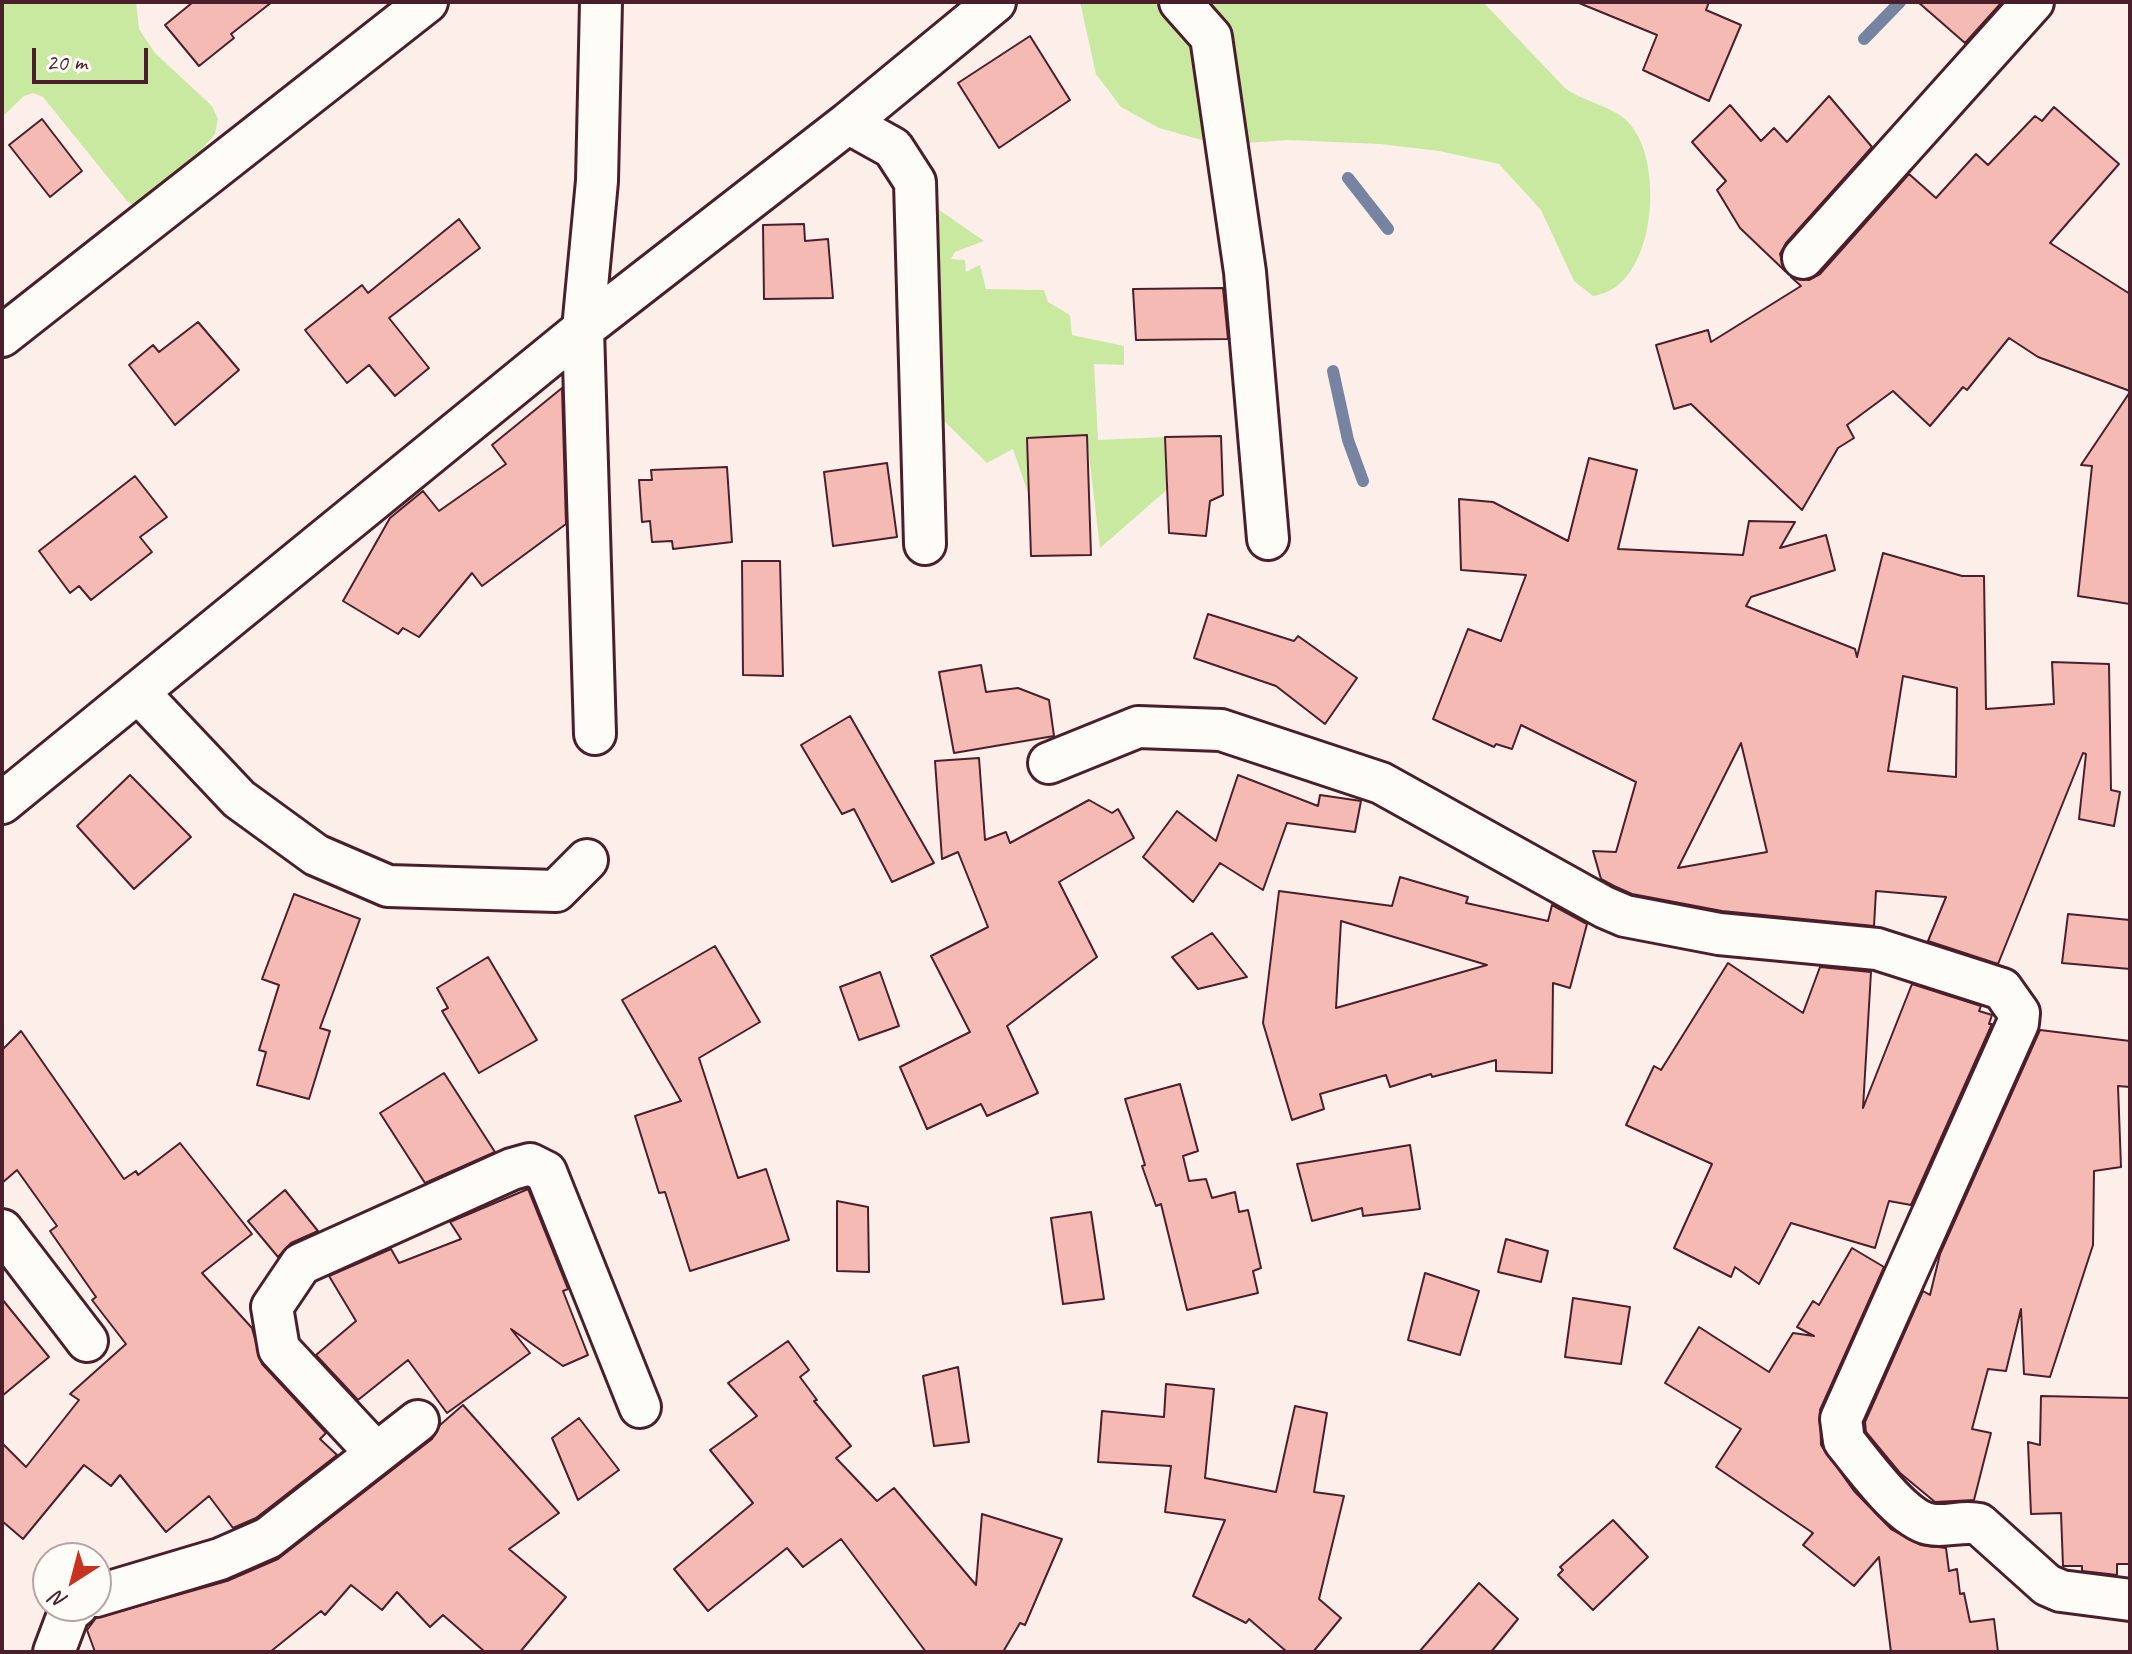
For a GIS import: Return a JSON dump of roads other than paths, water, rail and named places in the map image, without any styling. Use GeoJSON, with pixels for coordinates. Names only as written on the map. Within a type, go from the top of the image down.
{"type":"FeatureCollection","features":[{"type":"Feature","properties":{"kind":"street"},"geometry":{"type":"LineString","coordinates":[[2,336],[427,2]]}},
{"type":"Feature","properties":{"kind":"street"},"geometry":{"type":"LineString","coordinates":[[595,734],[583,329],[597,181],[601,2]]}},
{"type":"Feature","properties":{"kind":"street"},"geometry":{"type":"LineString","coordinates":[[2,803],[583,329],[848,123],[995,2]]}},
{"type":"Feature","properties":{"kind":"street"},"geometry":{"type":"LineString","coordinates":[[1180,2],[1211,37],[1245,272],[1268,539]]}},
{"type":"Feature","properties":{"kind":"street"},"geometry":{"type":"LineString","coordinates":[[1803,258],[2033,2]]}},
{"type":"Feature","properties":{"kind":"street"},"geometry":{"type":"LineString","coordinates":[[848,123],[893,148],[915,182],[925,544]]}},
{"type":"Feature","properties":{"kind":"street"},"geometry":{"type":"LineString","coordinates":[[138,692],[239,799],[316,855],[388,886],[556,891],[587,860]]}},
{"type":"Feature","properties":{"kind":"street"},"geometry":{"type":"LineString","coordinates":[[1049,763],[1138,727],[1221,730],[1381,783],[1625,916],[1719,934],[1877,949],[2002,989],[2019,1013],[2018,1023],[1841,1419],[1841,1432],[1844,1441],[1908,1514],[1935,1526],[1966,1521],[1979,1524],[2047,1585],[2061,1591],[2130,1600]]}},
{"type":"Feature","properties":{"kind":"street"},"geometry":{"type":"LineString","coordinates":[[376,1453],[279,1349],[272,1307],[301,1264],[512,1169],[530,1164],[546,1172],[640,1407]]}},
{"type":"Feature","properties":{"kind":"street"},"geometry":{"type":"LineString","coordinates":[[2,1230],[87,1341]]}},
{"type":"Feature","properties":{"kind":"street"},"geometry":{"type":"LineString","coordinates":[[112,1591],[220,1559],[268,1538],[418,1421]]}},
{"type":"Feature","properties":{"kind":"street"},"geometry":{"type":"LineString","coordinates":[[54,1652],[65,1622]]}},
{"type":"Feature","properties":{"kind":"waterway"},"geometry":{"type":"LineString","coordinates":[[1864,39],[1900,2]]}},
{"type":"Feature","properties":{"kind":"waterway"},"geometry":{"type":"LineString","coordinates":[[1348,178],[1388,229]]}},
{"type":"Feature","properties":{"kind":"waterway"},"geometry":{"type":"LineString","coordinates":[[1333,371],[1348,440],[1363,481]]}}]}
